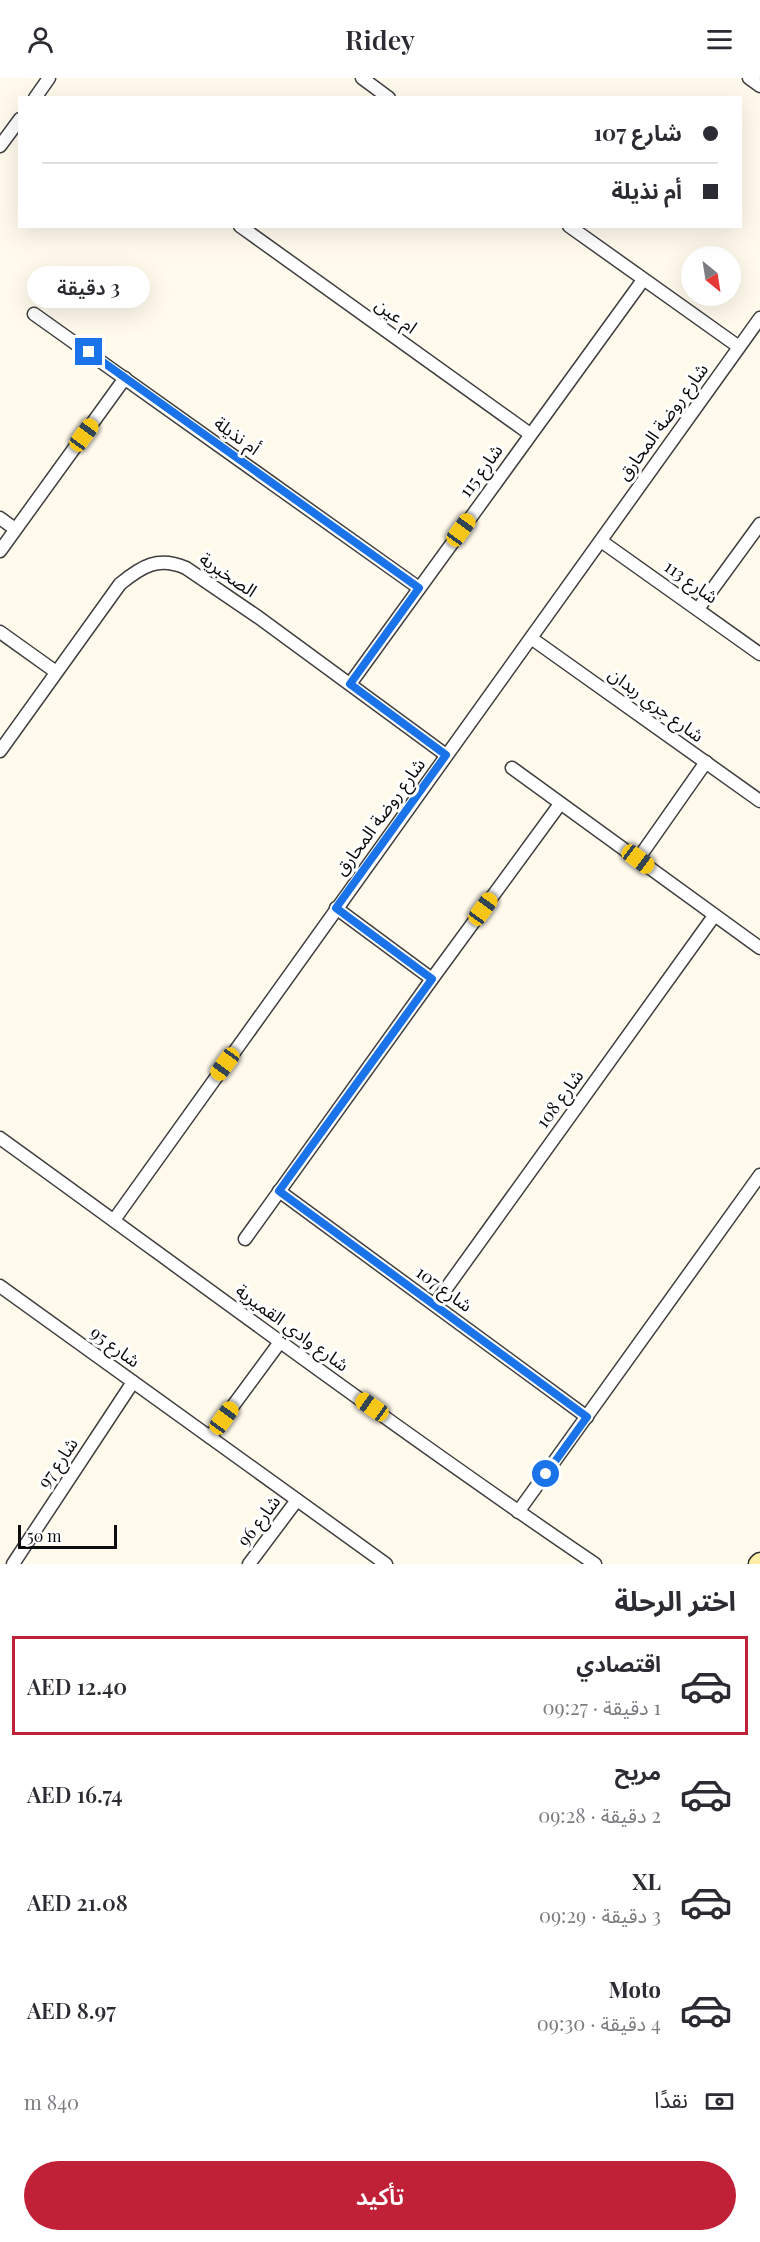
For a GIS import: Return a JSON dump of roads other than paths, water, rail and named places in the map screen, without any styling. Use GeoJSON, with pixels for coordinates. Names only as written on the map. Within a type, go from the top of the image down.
{"type":"FeatureCollection","features":[{"type":"Feature","properties":{"kind":"street"},"geometry":{"type":"LineString","coordinates":[[36,96],[49,78]]}},
{"type":"Feature","properties":{"kind":"street"},"geometry":{"type":"LineString","coordinates":[[362,78],[386,96]]}},
{"type":"Feature","properties":{"kind":"street"},"geometry":{"type":"LineString","coordinates":[[749,78],[760,86]]}},
{"type":"Feature","properties":{"kind":"street"},"geometry":{"type":"LineString","coordinates":[[0,146],[18,122]]}},
{"type":"Feature","properties":{"kind":"street","name":"ام عين"},"geometry":{"type":"LineString","coordinates":[[243,228],[530,434]]}},
{"type":"Feature","properties":{"kind":"street"},"geometry":{"type":"LineString","coordinates":[[572,228],[739,347]]}},
{"type":"Feature","properties":{"kind":"street","name":"شارع 115"},"geometry":{"type":"LineString","coordinates":[[350,684],[643,280]]}},
{"type":"Feature","properties":{"kind":"street","name":"أم نذيلة"},"geometry":{"type":"LineString","coordinates":[[34,314],[419,588]]}},
{"type":"Feature","properties":{"kind":"street","name":"شارع روضة المحارق"},"geometry":{"type":"LineString","coordinates":[[114,1220],[760,318]]}},
{"type":"Feature","properties":{"kind":"street"},"geometry":{"type":"LineString","coordinates":[[0,551],[125,378]]}},
{"type":"Feature","properties":{"kind":"street"},"geometry":{"type":"LineString","coordinates":[[0,518],[15,529]]}},
{"type":"Feature","properties":{"kind":"street"},"geometry":{"type":"LineString","coordinates":[[698,609],[760,524]]}},
{"type":"Feature","properties":{"kind":"street","name":"شارع 113"},"geometry":{"type":"LineString","coordinates":[[601,541],[760,654]]}},
{"type":"Feature","properties":{"kind":"street","name":"الصخبرية"},"geometry":{"type":"LineString","coordinates":[[0,751],[120,584],[148,565],[162,562],[174,563],[186,568],[258,617],[446,755]]}},
{"type":"Feature","properties":{"kind":"street"},"geometry":{"type":"LineString","coordinates":[[0,632],[56,672]]}},
{"type":"Feature","properties":{"kind":"street","name":"شارع جري ربدان"},"geometry":{"type":"LineString","coordinates":[[531,638],[760,801]]}},
{"type":"Feature","properties":{"kind":"street"},"geometry":{"type":"LineString","coordinates":[[638,859],[706,762]]}},
{"type":"Feature","properties":{"kind":"street"},"geometry":{"type":"LineString","coordinates":[[512,768],[760,948]]}},
{"type":"Feature","properties":{"kind":"street"},"geometry":{"type":"LineString","coordinates":[[245,1239],[561,804]]}},
{"type":"Feature","properties":{"kind":"street"},"geometry":{"type":"LineString","coordinates":[[336,908],[432,979]]}},
{"type":"Feature","properties":{"kind":"street","name":"شارع 108"},"geometry":{"type":"LineString","coordinates":[[435,1304],[714,915]]}},
{"type":"Feature","properties":{"kind":"street","name":"شارع وادي القميرية"},"geometry":{"type":"LineString","coordinates":[[0,1138],[280,1342],[518,1512],[595,1564]]}},
{"type":"Feature","properties":{"kind":"street"},"geometry":{"type":"LineString","coordinates":[[518,1512],[760,1175]]}},
{"type":"Feature","properties":{"kind":"street","name":"شارع 107"},"geometry":{"type":"LineString","coordinates":[[279,1191],[587,1417]]}},
{"type":"Feature","properties":{"kind":"street","name":"شارع 95"},"geometry":{"type":"LineString","coordinates":[[0,1286],[386,1564]]}},
{"type":"Feature","properties":{"kind":"street"},"geometry":{"type":"LineString","coordinates":[[210,1437],[280,1342]]}},
{"type":"Feature","properties":{"kind":"street","name":"شارع 97"},"geometry":{"type":"LineString","coordinates":[[13,1564],[133,1382]]}},
{"type":"Feature","properties":{"kind":"street","name":"شارع 96"},"geometry":{"type":"LineString","coordinates":[[249,1564],[297,1500]]}}]}
